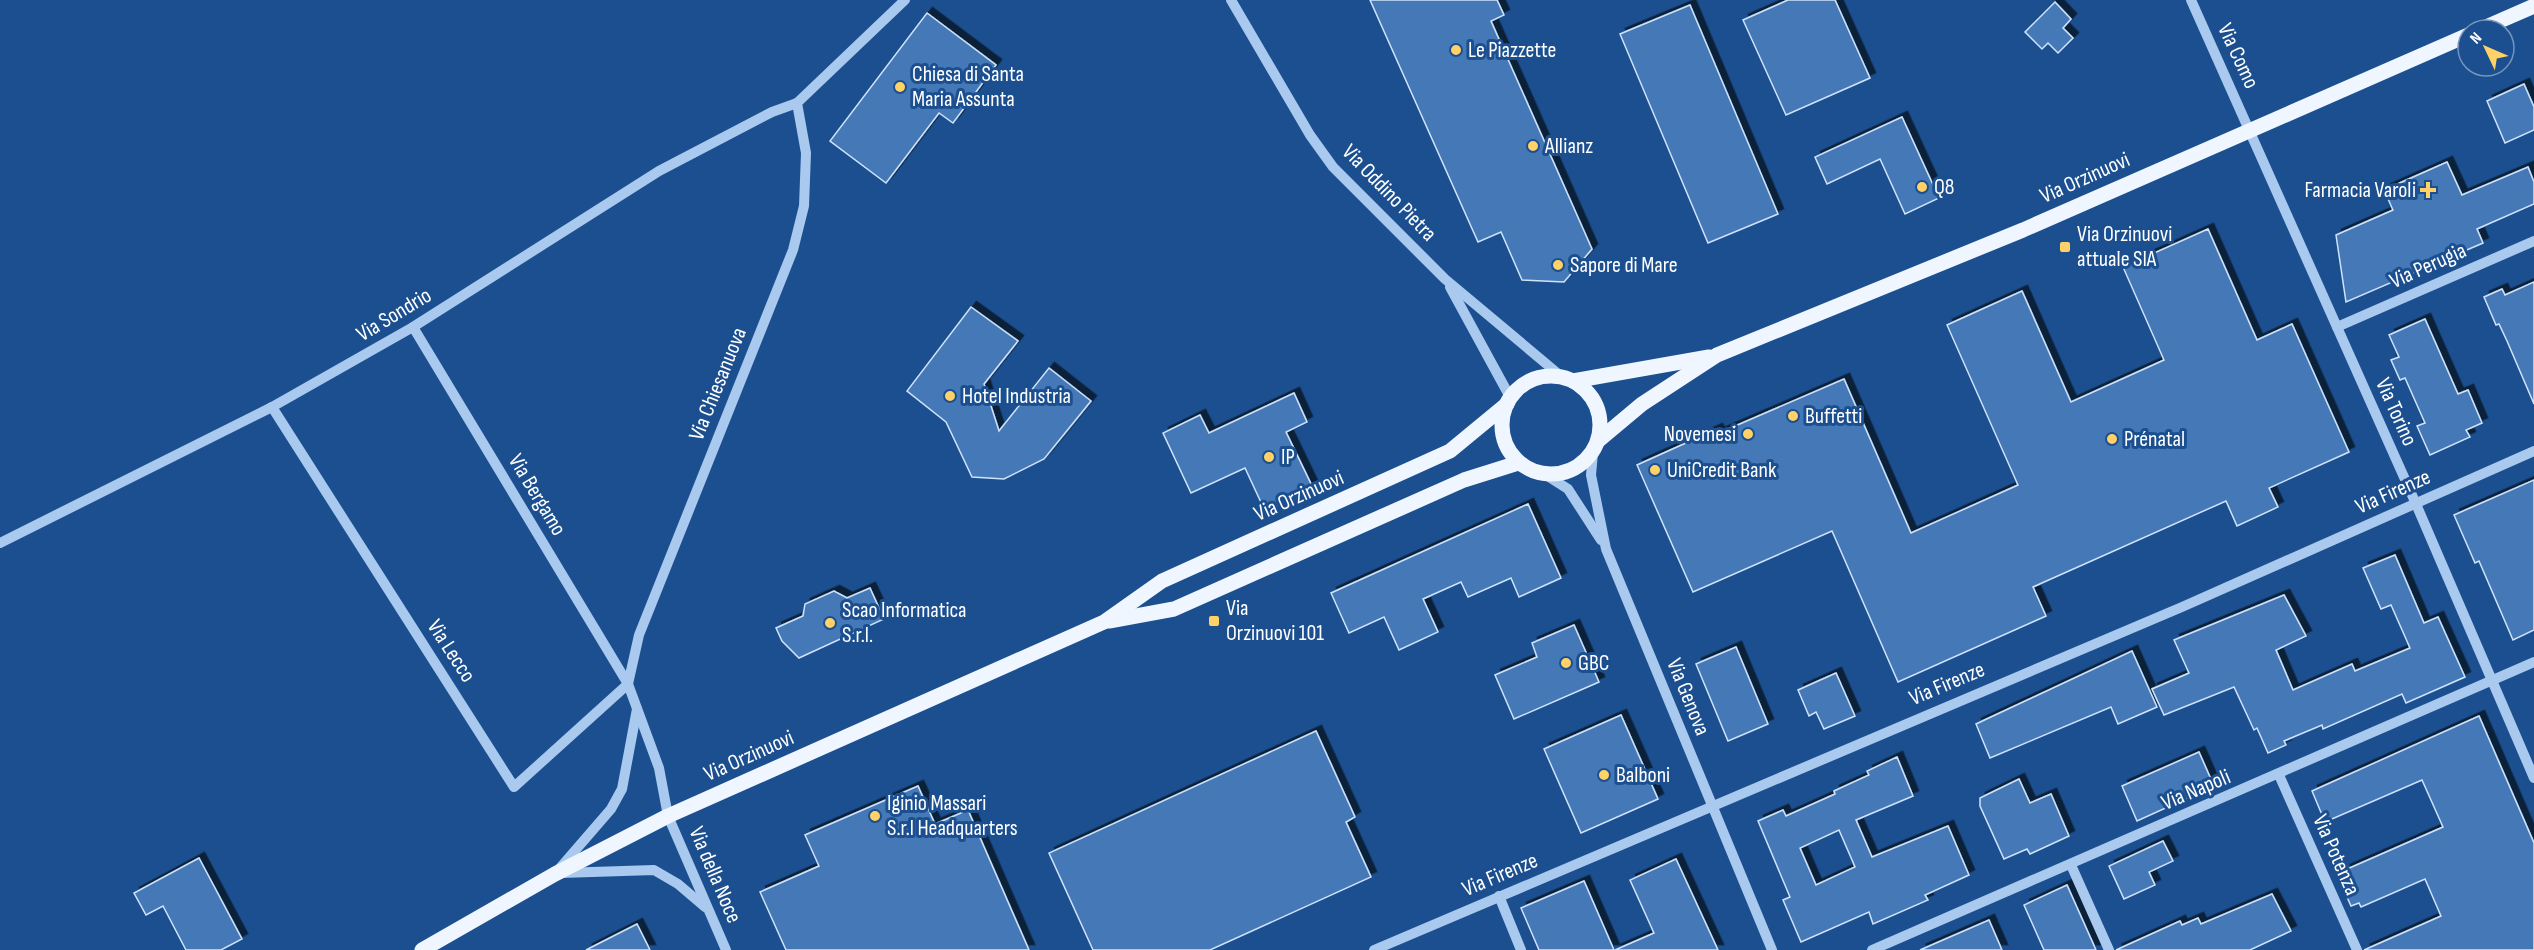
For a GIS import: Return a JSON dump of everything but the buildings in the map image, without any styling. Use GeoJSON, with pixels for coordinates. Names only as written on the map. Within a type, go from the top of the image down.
{"type":"FeatureCollection","features":[{"type":"Feature","properties":{"kind":"main road"},"geometry":{"type":"LineString","coordinates":[[2506,18],[2534,6]]}},
{"type":"Feature","properties":{"kind":"main road","name":"Via Orzinuovi"},"geometry":{"type":"LineString","coordinates":[[1546,475],[1577,468],[1596,446],[1642,404],[1717,355],[2023,230],[2456,40]]}},
{"type":"Feature","properties":{"kind":"main road","name":"Via Orzinuovi"},"geometry":{"type":"LineString","coordinates":[[422,950],[555,874],[668,816],[1104,622],[1162,581],[1450,451],[1532,380],[1551,376],[1567,379],[1717,355]]}},
{"type":"Feature","properties":{"kind":"main road"},"geometry":{"type":"LineString","coordinates":[[1567,379],[1590,395],[1595,403],[1601,421],[1596,446]]}},
{"type":"Feature","properties":{"kind":"main road"},"geometry":{"type":"LineString","coordinates":[[1508,401],[1501,429],[1508,451],[1518,463],[1531,471],[1546,475]]}},
{"type":"Feature","properties":{"kind":"main road","name":"Via Orzinuovi"},"geometry":{"type":"LineString","coordinates":[[1104,622],[1174,609],[1464,480],[1518,463]]}},
{"type":"Feature","properties":{"kind":"street"},"geometry":{"type":"LineString","coordinates":[[797,103],[906,0]]}},
{"type":"Feature","properties":{"kind":"street","name":"Via Oddino Pietra"},"geometry":{"type":"LineString","coordinates":[[1231,0],[1310,135],[1333,167],[1445,279],[1567,379]]}},
{"type":"Feature","properties":{"kind":"street","name":"Via Como"},"geometry":{"type":"LineString","coordinates":[[2191,0],[2250,129]]}},
{"type":"Feature","properties":{"kind":"street","name":"Via Sondrio"},"geometry":{"type":"LineString","coordinates":[[0,543],[272,407],[413,327],[659,171],[772,112],[797,103]]}},
{"type":"Feature","properties":{"kind":"street","name":"Via Chiesanuova"},"geometry":{"type":"LineString","coordinates":[[628,684],[639,635],[793,250],[804,206],[806,153],[797,103]]}},
{"type":"Feature","properties":{"kind":"street","name":"Via Torino"},"geometry":{"type":"LineString","coordinates":[[2250,129],[2534,778]]}},
{"type":"Feature","properties":{"kind":"street","name":"Via Perugia"},"geometry":{"type":"LineString","coordinates":[[2337,327],[2534,241]]}},
{"type":"Feature","properties":{"kind":"street"},"geometry":{"type":"LineString","coordinates":[[1445,279],[1508,401]]}},
{"type":"Feature","properties":{"kind":"street","name":"Via Bergamo"},"geometry":{"type":"LineString","coordinates":[[413,327],[628,684]]}},
{"type":"Feature","properties":{"kind":"street","name":"Via Lecco"},"geometry":{"type":"LineString","coordinates":[[272,407],[514,787],[628,684]]}},
{"type":"Feature","properties":{"kind":"street","name":"Via Genova"},"geometry":{"type":"LineString","coordinates":[[1596,446],[1591,475],[1606,549],[1773,950]]}},
{"type":"Feature","properties":{"kind":"street","name":"Via Firenze"},"geometry":{"type":"LineString","coordinates":[[1374,950],[2171,611],[2534,451]]}},
{"type":"Feature","properties":{"kind":"street"},"geometry":{"type":"LineString","coordinates":[[1546,475],[1568,489],[1577,499],[1606,549]]}},
{"type":"Feature","properties":{"kind":"street","name":"Via Napoli"},"geometry":{"type":"LineString","coordinates":[[1872,950],[2279,775],[2534,662]]}},
{"type":"Feature","properties":{"kind":"street"},"geometry":{"type":"LineString","coordinates":[[628,684],[660,768],[668,816]]}},
{"type":"Feature","properties":{"kind":"street"},"geometry":{"type":"LineString","coordinates":[[555,874],[611,809],[622,789],[637,708]]}},
{"type":"Feature","properties":{"kind":"street","name":"Via Potenza"},"geometry":{"type":"LineString","coordinates":[[2279,775],[2357,950]]}},
{"type":"Feature","properties":{"kind":"street","name":"Via della Noce"},"geometry":{"type":"LineString","coordinates":[[668,816],[726,950]]}},
{"type":"Feature","properties":{"kind":"street"},"geometry":{"type":"LineString","coordinates":[[2071,865],[2109,950]]}},
{"type":"Feature","properties":{"kind":"street"},"geometry":{"type":"LineString","coordinates":[[555,874],[654,870],[678,884],[708,910]]}},
{"type":"Feature","properties":{"kind":"street"},"geometry":{"type":"LineString","coordinates":[[1499,896],[1521,950]]}},
{"type":"Feature","properties":{"kind":"place","name":"Le Piazzette"},"geometry":{"type":"Point","coordinates":[1456,50]}},
{"type":"Feature","properties":{"kind":"place","name":"Chiesa di Santa Maria Assunta"},"geometry":{"type":"Point","coordinates":[900,87]}},
{"type":"Feature","properties":{"kind":"place","name":"Allianz"},"geometry":{"type":"Point","coordinates":[1533,146]}},
{"type":"Feature","properties":{"kind":"place","name":"Q8"},"geometry":{"type":"Point","coordinates":[1922,187]}},
{"type":"Feature","properties":{"kind":"place","name":"Farmacia Varoli"},"geometry":{"type":"Point","coordinates":[2428,190]}},
{"type":"Feature","properties":{"kind":"place","name":"Via Orzinuovi attuale SIA"},"geometry":{"type":"Point","coordinates":[2065,247]}},
{"type":"Feature","properties":{"kind":"place","name":"Sapore di Mare"},"geometry":{"type":"Point","coordinates":[1558,265]}},
{"type":"Feature","properties":{"kind":"place","name":"Hotel Industria"},"geometry":{"type":"Point","coordinates":[950,396]}},
{"type":"Feature","properties":{"kind":"place","name":"Buffetti"},"geometry":{"type":"Point","coordinates":[1793,416]}},
{"type":"Feature","properties":{"kind":"place","name":"Novemesi"},"geometry":{"type":"Point","coordinates":[1748,434]}},
{"type":"Feature","properties":{"kind":"place","name":"Prénatal"},"geometry":{"type":"Point","coordinates":[2112,439]}},
{"type":"Feature","properties":{"kind":"place","name":"IP"},"geometry":{"type":"Point","coordinates":[1269,457]}},
{"type":"Feature","properties":{"kind":"place","name":"UniCredit Bank"},"geometry":{"type":"Point","coordinates":[1655,470]}},
{"type":"Feature","properties":{"kind":"place","name":"Via Orzinuovi 101"},"geometry":{"type":"Point","coordinates":[1214,621]}},
{"type":"Feature","properties":{"kind":"place","name":"Scao Informatica S.r.l."},"geometry":{"type":"Point","coordinates":[830,623]}},
{"type":"Feature","properties":{"kind":"place","name":"GBC"},"geometry":{"type":"Point","coordinates":[1566,663]}},
{"type":"Feature","properties":{"kind":"place","name":"Balboni"},"geometry":{"type":"Point","coordinates":[1604,775]}},
{"type":"Feature","properties":{"kind":"place","name":"Iginio Massari S.r.l Headquarters"},"geometry":{"type":"Point","coordinates":[875,816]}}]}
